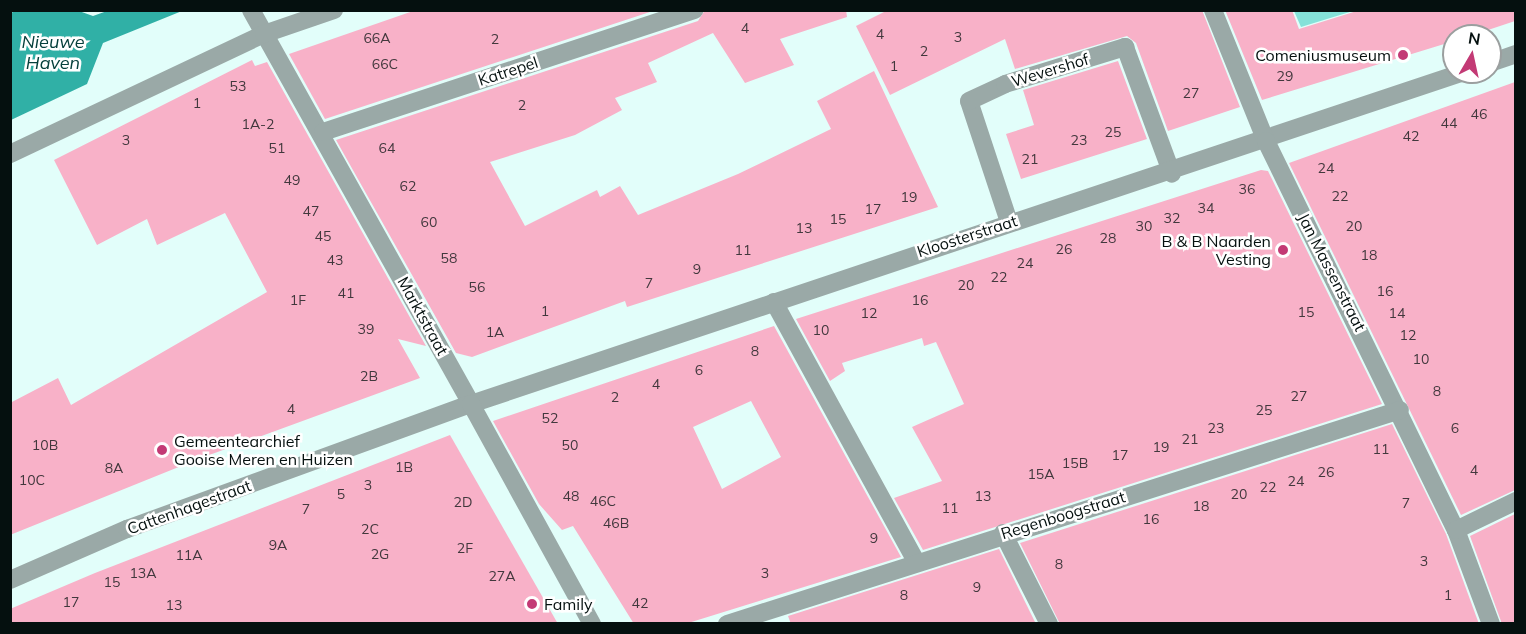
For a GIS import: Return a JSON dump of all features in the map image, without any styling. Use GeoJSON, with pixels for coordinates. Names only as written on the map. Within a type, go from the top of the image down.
{"type":"FeatureCollection","features":[{"type":"Feature","properties":{"kind":"street","name":"Marktstraat"},"geometry":{"type":"LineString","coordinates":[[251,10],[323,132],[592,624]]}},
{"type":"Feature","properties":{"kind":"street"},"geometry":{"type":"LineString","coordinates":[[10,154],[264,34],[333,10]]}},
{"type":"Feature","properties":{"kind":"street","name":"Katrepel"},"geometry":{"type":"LineString","coordinates":[[323,132],[694,10]]}},
{"type":"Feature","properties":{"kind":"street","name":"Jan Massenstraat"},"geometry":{"type":"LineString","coordinates":[[1213,10],[1266,141],[1401,410],[1456,530],[1491,624]]}},
{"type":"Feature","properties":{"kind":"street","name":"Wevershof"},"geometry":{"type":"LineString","coordinates":[[1009,222],[969,101],[1005,84],[1125,47],[1172,174]]}},
{"type":"Feature","properties":{"kind":"street","name":"Kloosterstraat"},"geometry":{"type":"LineString","coordinates":[[471,404],[1009,222],[1172,174],[1442,80]]}},
{"type":"Feature","properties":{"kind":"street"},"geometry":{"type":"LineString","coordinates":[[774,302],[916,561]]}},
{"type":"Feature","properties":{"kind":"street","name":"Cattenhagestraat"},"geometry":{"type":"LineString","coordinates":[[10,580],[127,530],[471,404]]}},
{"type":"Feature","properties":{"kind":"street","name":"Regenboogstraat"},"geometry":{"type":"LineString","coordinates":[[727,624],[1003,533],[1401,410]]}},
{"type":"Feature","properties":{"kind":"street"},"geometry":{"type":"LineString","coordinates":[[1456,530],[1515,501]]}},
{"type":"Feature","properties":{"kind":"street"},"geometry":{"type":"LineString","coordinates":[[1003,533],[1049,624]]}},
{"type":"Feature","properties":{"kind":"shaded area"},"geometry":{"type":"Polygon","coordinates":[[[1294,11],[1353,11],[1301,27],[1294,11]]]}},
{"type":"Feature","properties":{"kind":"water","name":"Nieuwe Haven"},"geometry":{"type":"Polygon","coordinates":[[[17,10],[79,11],[93,16],[107,11],[182,11],[103,43],[87,84],[11,120],[11,13],[17,10]]]}},
{"type":"Feature","properties":{"kind":"building"},"geometry":{"type":"Polygon","coordinates":[[[416,10],[656,10],[325,119],[289,54],[416,10]]]}},
{"type":"Feature","properties":{"kind":"building"},"geometry":{"type":"Polygon","coordinates":[[[705,10],[846,10],[847,17],[780,39],[794,65],[745,83],[713,33],[648,63],[657,82],[615,98],[622,110],[575,135],[490,162],[525,226],[597,190],[600,197],[620,186],[638,215],[738,174],[831,129],[817,101],[874,71],[938,207],[627,307],[625,301],[472,357],[456,353],[336,140],[698,21],[705,10]]]}},
{"type":"Feature","properties":{"kind":"building"},"geometry":{"type":"Polygon","coordinates":[[[888,10],[1202,10],[1240,107],[1168,131],[1136,43],[1127,36],[1015,69],[1005,39],[890,95],[856,26],[888,10]]]}},
{"type":"Feature","properties":{"kind":"building"},"geometry":{"type":"Polygon","coordinates":[[[1225,10],[1292,10],[1299,29],[1360,10],[1515,10],[1515,21],[1502,25],[1442,24],[1442,45],[1262,100],[1225,10]]]}},
{"type":"Feature","properties":{"kind":"building"},"geometry":{"type":"Polygon","coordinates":[[[252,60],[255,66],[267,62],[426,346],[398,339],[420,378],[201,458],[10,535],[10,403],[58,378],[71,405],[267,292],[225,213],[157,245],[147,219],[97,245],[54,160],[252,60]]]}},
{"type":"Feature","properties":{"kind":"building"},"geometry":{"type":"Polygon","coordinates":[[[1118,61],[1147,139],[1021,179],[1006,134],[1034,125],[1023,90],[1118,61]]]}},
{"type":"Feature","properties":{"kind":"building"},"geometry":{"type":"Polygon","coordinates":[[[1515,82],[1515,490],[1461,515],[1289,163],[1515,82]]]}},
{"type":"Feature","properties":{"kind":"building"},"geometry":{"type":"Polygon","coordinates":[[[1261,170],[1268,171],[1382,404],[923,550],[894,498],[942,481],[912,427],[964,404],[936,342],[924,346],[922,338],[842,363],[845,371],[830,381],[796,319],[1261,170]]]}},
{"type":"Feature","properties":{"kind":"building"},"geometry":{"type":"Polygon","coordinates":[[[774,326],[901,557],[685,624],[634,624],[573,526],[562,530],[539,504],[493,421],[774,326]],[[751,401],[693,427],[722,489],[781,457],[751,401]]]}},
{"type":"Feature","properties":{"kind":"building"},"geometry":{"type":"Polygon","coordinates":[[[1392,424],[1446,534],[1479,624],[1060,624],[1020,543],[1392,424]]]}},
{"type":"Feature","properties":{"kind":"building"},"geometry":{"type":"Polygon","coordinates":[[[450,435],[558,624],[10,624],[10,609],[95,573],[450,435]]]}},
{"type":"Feature","properties":{"kind":"building"},"geometry":{"type":"Polygon","coordinates":[[[1515,514],[1515,624],[1502,624],[1470,536],[1515,514]]]}},
{"type":"Feature","properties":{"kind":"building"},"geometry":{"type":"Polygon","coordinates":[[[999,549],[1036,624],[791,624],[788,616],[999,549]]]}},
{"type":"Feature","properties":{"kind":"place","name":"Comeniusmuseum"},"geometry":{"type":"Point","coordinates":[1403,55]}},
{"type":"Feature","properties":{"kind":"place","name":"B & B Naarden Vesting"},"geometry":{"type":"Point","coordinates":[1283,250]}},
{"type":"Feature","properties":{"kind":"place","name":"Gemeentearchief Gooise Meren en Huizen"},"geometry":{"type":"Point","coordinates":[162,450]}},
{"type":"Feature","properties":{"kind":"place","name":"Family"},"geometry":{"type":"Point","coordinates":[532,604]}}]}
